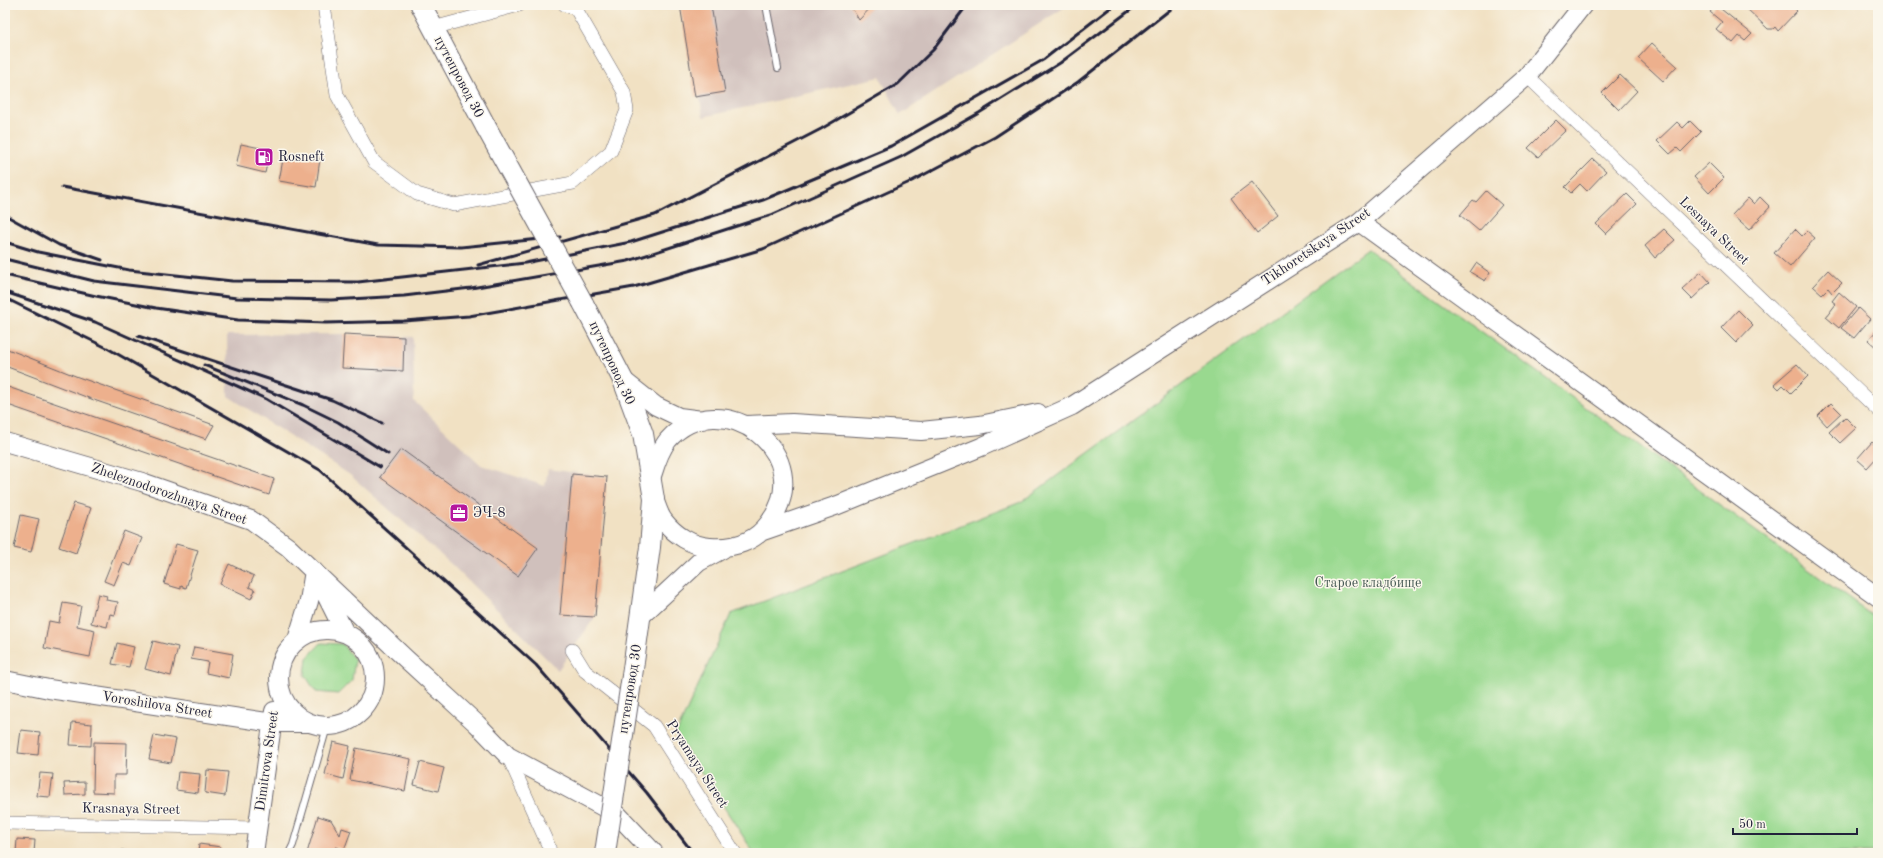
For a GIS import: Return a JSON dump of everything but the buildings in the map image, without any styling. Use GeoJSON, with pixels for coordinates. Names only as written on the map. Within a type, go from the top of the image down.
{"type":"FeatureCollection","features":[{"type":"Feature","properties":{"kind":"main road","name":"путепровод 30"},"geometry":{"type":"LineString","coordinates":[[421,5],[583,303],[623,380],[643,434],[654,499],[650,547],[605,853]]}},
{"type":"Feature","properties":{"kind":"street"},"geometry":{"type":"LineString","coordinates":[[324,5],[337,95],[374,162],[416,194],[454,205],[573,183],[611,152],[627,110],[624,92],[574,6]]}},
{"type":"Feature","properties":{"kind":"street"},"geometry":{"type":"LineString","coordinates":[[433,28],[519,5]]}},
{"type":"Feature","properties":{"kind":"street","name":"Tikhoretskaya Street"},"geometry":{"type":"LineString","coordinates":[[1072,406],[1359,222],[1527,76],[1583,5]]}},
{"type":"Feature","properties":{"kind":"street","name":"Lesnaya Street"},"geometry":{"type":"LineString","coordinates":[[1527,76],[1878,410]]}},
{"type":"Feature","properties":{"kind":"street"},"geometry":{"type":"LineString","coordinates":[[1359,222],[1878,597]]}},
{"type":"Feature","properties":{"kind":"street"},"geometry":{"type":"LineString","coordinates":[[623,380],[656,406],[679,417],[703,420],[725,419],[746,425],[792,423],[921,431],[980,425],[1072,406]]}},
{"type":"Feature","properties":{"kind":"street"},"geometry":{"type":"LineString","coordinates":[[641,616],[699,562],[723,549],[745,543],[763,531],[845,502],[981,447],[1072,406]]}},
{"type":"Feature","properties":{"kind":"street"},"geometry":{"type":"LineString","coordinates":[[651,479],[657,458],[668,441],[684,428],[703,420]]}},
{"type":"Feature","properties":{"kind":"street"},"geometry":{"type":"LineString","coordinates":[[746,425],[763,437],[776,453],[782,473],[782,494],[776,514],[763,531]]}},
{"type":"Feature","properties":{"kind":"street","name":"Zheleznodorozhnaya Street"},"geometry":{"type":"LineString","coordinates":[[5,442],[142,482],[251,520],[288,548],[314,571],[508,756],[618,815],[654,853]]}},
{"type":"Feature","properties":{"kind":"street"},"geometry":{"type":"LineString","coordinates":[[654,499],[663,520],[679,536],[700,547],[723,549]]}},
{"type":"Feature","properties":{"kind":"street"},"geometry":{"type":"LineString","coordinates":[[314,571],[352,637],[370,654],[376,670],[375,687],[369,703],[358,716],[343,724],[318,725],[296,715],[285,701],[279,686],[280,669],[286,653],[297,640],[311,632],[328,629],[352,637],[405,658]]}},
{"type":"Feature","properties":{"kind":"street"},"geometry":{"type":"LineString","coordinates":[[297,640],[309,601],[314,571]]}},
{"type":"Feature","properties":{"kind":"street","name":"Pryamaya Street"},"geometry":{"type":"LineString","coordinates":[[572,650],[585,670],[654,726],[736,853]]}},
{"type":"Feature","properties":{"kind":"street","name":"Dimitrova Street"},"geometry":{"type":"LineString","coordinates":[[254,853],[280,669]]}},
{"type":"Feature","properties":{"kind":"street","name":"Voroshilova Street"},"geometry":{"type":"LineString","coordinates":[[5,680],[50,689],[273,722],[318,725]]}},
{"type":"Feature","properties":{"kind":"street"},"geometry":{"type":"LineString","coordinates":[[508,756],[549,847],[550,853]]}},
{"type":"Feature","properties":{"kind":"street","name":"Krasnaya Street"},"geometry":{"type":"LineString","coordinates":[[5,823],[257,828]]}},
{"type":"Feature","properties":{"kind":"lane"},"geometry":{"type":"LineString","coordinates":[[766,5],[778,68]]}},
{"type":"Feature","properties":{"kind":"lane"},"geometry":{"type":"LineString","coordinates":[[289,853],[293,845],[318,725]]}},
{"type":"Feature","properties":{"kind":"shaded area"},"geometry":{"type":"Polygon","coordinates":[[[684,5],[1068,5],[900,115],[880,77],[703,117],[684,5]]]}},
{"type":"Feature","properties":{"kind":"shaded area"},"geometry":{"type":"Polygon","coordinates":[[[344,334],[413,337],[414,401],[481,465],[545,486],[548,469],[607,477],[595,617],[558,670],[451,564],[350,475],[228,396],[227,335],[344,334]]]}},
{"type":"Feature","properties":{"kind":"green space","name":"Старое кладбище"},"geometry":{"type":"Polygon","coordinates":[[[1368,249],[1878,620],[1878,853],[754,853],[676,734],[731,614],[1021,502],[1368,249]]]}},
{"type":"Feature","properties":{"kind":"green space"},"geometry":{"type":"Polygon","coordinates":[[[321,643],[342,644],[355,660],[352,680],[338,694],[316,692],[305,675],[307,658],[321,643]]]}},
{"type":"Feature","properties":{"kind":"railway"},"geometry":{"type":"LineString","coordinates":[[478,265],[655,215],[821,129],[898,84],[933,50],[967,5]]}},
{"type":"Feature","properties":{"kind":"railway"},"geometry":{"type":"LineString","coordinates":[[5,242],[38,252],[129,270],[232,281],[358,282],[525,263],[631,242],[763,200],[891,146],[1043,60],[1114,5]]}},
{"type":"Feature","properties":{"kind":"railway"},"geometry":{"type":"LineString","coordinates":[[5,259],[94,281],[237,298],[331,300],[404,296],[471,288],[628,261],[771,215],[901,157],[979,113],[1060,63],[1137,5]]}},
{"type":"Feature","properties":{"kind":"railway"},"geometry":{"type":"LineString","coordinates":[[5,275],[156,308],[238,320],[326,323],[404,321],[469,316],[634,287],[763,249],[912,181],[995,137],[1078,82],[1176,5]]}},
{"type":"Feature","properties":{"kind":"railway"},"geometry":{"type":"LineString","coordinates":[[62,187],[378,245],[461,247],[560,237]]}},
{"type":"Feature","properties":{"kind":"railway"},"geometry":{"type":"LineString","coordinates":[[5,215],[59,245],[102,260]]}},
{"type":"Feature","properties":{"kind":"railway"},"geometry":{"type":"LineString","coordinates":[[5,292],[95,322],[266,399],[380,467]]}},
{"type":"Feature","properties":{"kind":"railway"},"geometry":{"type":"LineString","coordinates":[[5,298],[107,348],[320,470],[536,665],[647,793],[693,853]]}},
{"type":"Feature","properties":{"kind":"railway"},"geometry":{"type":"LineString","coordinates":[[138,336],[332,400],[382,423]]}},
{"type":"Feature","properties":{"kind":"railway"},"geometry":{"type":"LineString","coordinates":[[204,365],[303,405],[338,422],[388,454]]}},
{"type":"Feature","properties":{"kind":"place","name":"Rosneft"},"geometry":{"type":"Point","coordinates":[264,157]}},
{"type":"Feature","properties":{"kind":"place","name":"ЭЧ-8"},"geometry":{"type":"Point","coordinates":[459,513]}}]}
